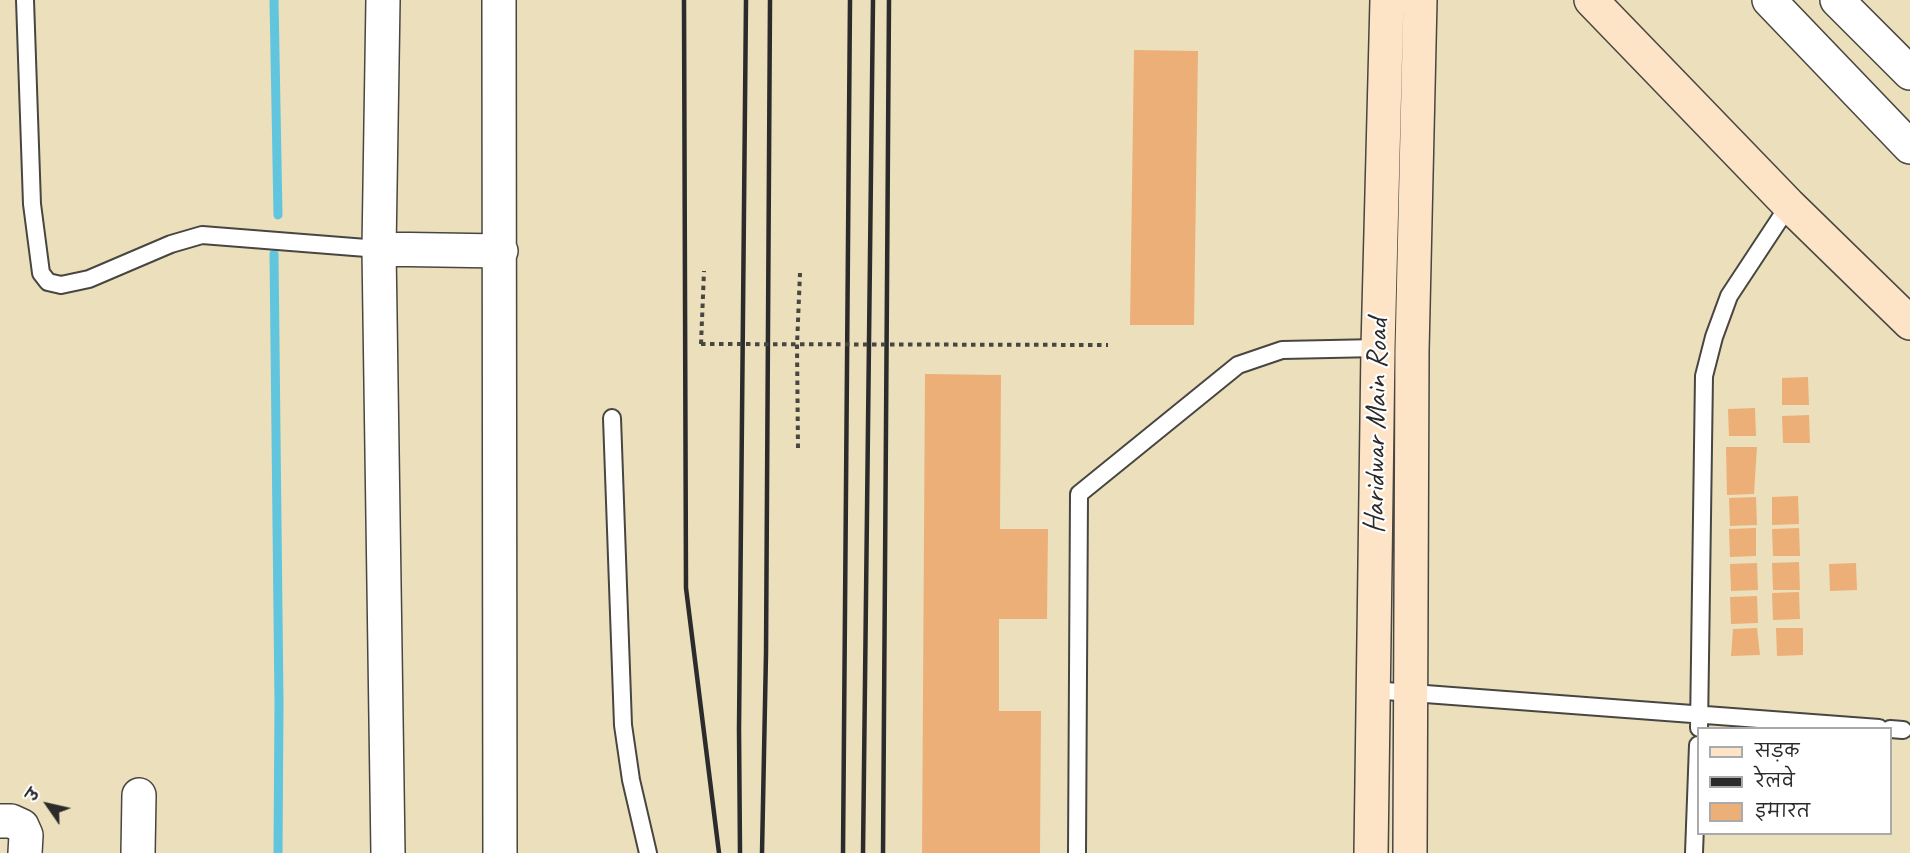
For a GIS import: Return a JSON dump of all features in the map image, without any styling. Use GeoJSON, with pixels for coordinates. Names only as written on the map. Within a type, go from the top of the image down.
{"type":"FeatureCollection","features":[{"type":"Feature","properties":{"kind":"main road","name":"Haridwar Main Road"},"geometry":{"type":"LineString","coordinates":[[1371,853],[1378,348],[1387,0]]}},
{"type":"Feature","properties":{"kind":"main road","name":"Haridwar Main Road"},"geometry":{"type":"LineString","coordinates":[[1410,853],[1412,351],[1420,0]]}},
{"type":"Feature","properties":{"kind":"main road"},"geometry":{"type":"LineString","coordinates":[[1597,3],[1789,205],[1910,323]]}},
{"type":"Feature","properties":{"kind":"street"},"geometry":{"type":"LineString","coordinates":[[383,0],[379,249],[388,853]]}},
{"type":"Feature","properties":{"kind":"street"},"geometry":{"type":"LineString","coordinates":[[499,0],[500,853]]}},
{"type":"Feature","properties":{"kind":"street"},"geometry":{"type":"LineString","coordinates":[[1769,0],[1910,147]]}},
{"type":"Feature","properties":{"kind":"street"},"geometry":{"type":"LineString","coordinates":[[1837,0],[1910,73]]}},
{"type":"Feature","properties":{"kind":"street"},"geometry":{"type":"LineString","coordinates":[[379,249],[501,251]]}},
{"type":"Feature","properties":{"kind":"street"},"geometry":{"type":"LineString","coordinates":[[138,853],[139,795]]}},
{"type":"Feature","properties":{"kind":"street"},"geometry":{"type":"LineString","coordinates":[[0,821],[11,821],[22,826],[26,835],[25,853]]}},
{"type":"Feature","properties":{"kind":"lane"},"geometry":{"type":"LineString","coordinates":[[25,0],[32,204],[41,273],[48,282],[61,285],[89,279],[171,244],[202,236],[379,249]]}},
{"type":"Feature","properties":{"kind":"lane"},"geometry":{"type":"LineString","coordinates":[[1699,722],[1704,376],[1714,337],[1729,296],[1789,205]]}},
{"type":"Feature","properties":{"kind":"lane"},"geometry":{"type":"LineString","coordinates":[[1077,853],[1079,494],[1238,365],[1282,350],[1378,348]]}},
{"type":"Feature","properties":{"kind":"lane"},"geometry":{"type":"LineString","coordinates":[[612,418],[623,725],[631,780],[648,853]]}},
{"type":"Feature","properties":{"kind":"lane"},"geometry":{"type":"LineString","coordinates":[[1372,690],[1699,722],[1828,727]]}},
{"type":"Feature","properties":{"kind":"lane"},"geometry":{"type":"LineString","coordinates":[[1694,853],[1697,772]]}},
{"type":"Feature","properties":{"kind":"path"},"geometry":{"type":"LineString","coordinates":[[704,271],[701,344],[1108,345]]}},
{"type":"Feature","properties":{"kind":"path"},"geometry":{"type":"LineString","coordinates":[[798,448],[797,345],[800,273]]}},
{"type":"Feature","properties":{"kind":"building"},"geometry":{"type":"Polygon","coordinates":[[[1134,50],[1198,51],[1194,325],[1130,325],[1134,50]]]}},
{"type":"Feature","properties":{"kind":"building"},"geometry":{"type":"Polygon","coordinates":[[[925,374],[1001,375],[1000,529],[1048,529],[1047,619],[999,619],[999,711],[1041,711],[1040,853],[922,853],[925,374]]]}},
{"type":"Feature","properties":{"kind":"building"},"geometry":{"type":"Polygon","coordinates":[[[1808,377],[1809,405],[1782,405],[1782,378],[1808,377]]]}},
{"type":"Feature","properties":{"kind":"building"},"geometry":{"type":"Polygon","coordinates":[[[1755,408],[1756,436],[1729,436],[1728,409],[1755,408]]]}},
{"type":"Feature","properties":{"kind":"building"},"geometry":{"type":"Polygon","coordinates":[[[1809,415],[1810,443],[1783,443],[1782,416],[1809,415]]]}},
{"type":"Feature","properties":{"kind":"building"},"geometry":{"type":"Polygon","coordinates":[[[1726,447],[1757,447],[1754,494],[1727,495],[1726,447]]]}},
{"type":"Feature","properties":{"kind":"building"},"geometry":{"type":"Polygon","coordinates":[[[1798,496],[1799,524],[1772,525],[1772,497],[1798,496]]]}},
{"type":"Feature","properties":{"kind":"building"},"geometry":{"type":"Polygon","coordinates":[[[1756,497],[1757,525],[1730,526],[1729,498],[1756,497]]]}},
{"type":"Feature","properties":{"kind":"building"},"geometry":{"type":"Polygon","coordinates":[[[1756,528],[1756,556],[1730,557],[1729,529],[1756,528]]]}},
{"type":"Feature","properties":{"kind":"building"},"geometry":{"type":"Polygon","coordinates":[[[1799,528],[1800,556],[1773,556],[1772,529],[1799,528]]]}},
{"type":"Feature","properties":{"kind":"building"},"geometry":{"type":"Polygon","coordinates":[[[1799,562],[1800,590],[1773,590],[1772,563],[1799,562]]]}},
{"type":"Feature","properties":{"kind":"building"},"geometry":{"type":"Polygon","coordinates":[[[1757,563],[1758,590],[1731,591],[1730,564],[1757,563]]]}},
{"type":"Feature","properties":{"kind":"building"},"geometry":{"type":"Polygon","coordinates":[[[1856,563],[1857,590],[1830,591],[1829,564],[1856,563]]]}},
{"type":"Feature","properties":{"kind":"building"},"geometry":{"type":"Polygon","coordinates":[[[1799,592],[1800,619],[1773,620],[1772,593],[1799,592]]]}},
{"type":"Feature","properties":{"kind":"building"},"geometry":{"type":"Polygon","coordinates":[[[1757,596],[1758,623],[1731,624],[1730,597],[1757,596]]]}},
{"type":"Feature","properties":{"kind":"building"},"geometry":{"type":"Polygon","coordinates":[[[1757,628],[1760,655],[1731,656],[1733,629],[1757,628]]]}},
{"type":"Feature","properties":{"kind":"building"},"geometry":{"type":"Polygon","coordinates":[[[1776,628],[1803,628],[1803,655],[1777,656],[1776,628]]]}},
{"type":"Feature","properties":{"kind":"waterway"},"geometry":{"type":"LineString","coordinates":[[274,0],[278,215]]}},
{"type":"Feature","properties":{"kind":"waterway"},"geometry":{"type":"LineString","coordinates":[[274,254],[279,703],[278,853]]}},
{"type":"Feature","properties":{"kind":"railway"},"geometry":{"type":"LineString","coordinates":[[684,0],[686,588],[719,853]]}},
{"type":"Feature","properties":{"kind":"railway"},"geometry":{"type":"LineString","coordinates":[[740,853],[739,729],[746,0]]}},
{"type":"Feature","properties":{"kind":"railway"},"geometry":{"type":"LineString","coordinates":[[762,853],[766,654],[770,0]]}},
{"type":"Feature","properties":{"kind":"railway"},"geometry":{"type":"LineString","coordinates":[[843,853],[850,0]]}},
{"type":"Feature","properties":{"kind":"railway"},"geometry":{"type":"LineString","coordinates":[[863,853],[873,0]]}},
{"type":"Feature","properties":{"kind":"railway"},"geometry":{"type":"LineString","coordinates":[[883,853],[889,0]]}}]}
